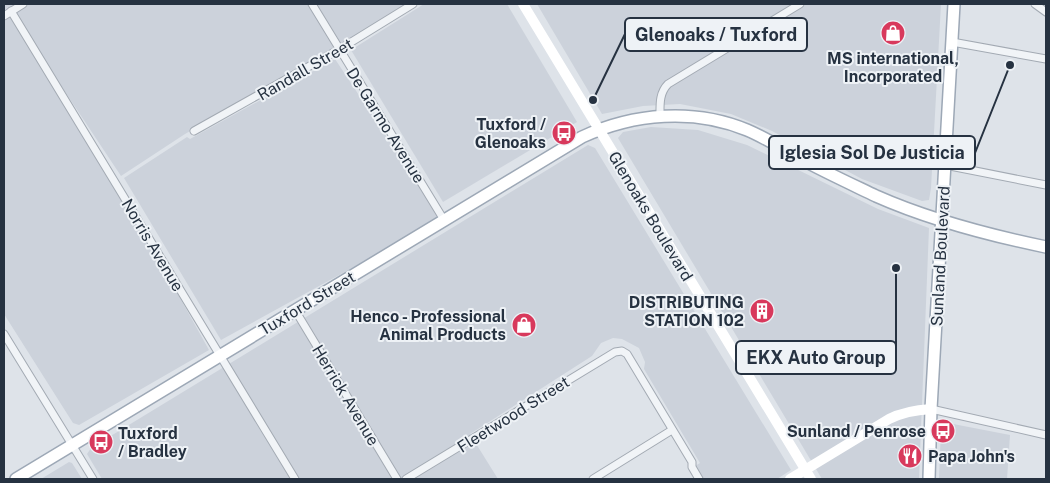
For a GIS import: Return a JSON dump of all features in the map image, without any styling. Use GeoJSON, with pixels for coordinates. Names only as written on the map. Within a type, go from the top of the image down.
{"type":"FeatureCollection","features":[{"type":"Feature","properties":{"kind":"main road","name":"Glenoaks Boulevard"},"geometry":{"type":"LineString","coordinates":[[523,4],[811,479]]}},
{"type":"Feature","properties":{"kind":"main road","name":"Sunland Boulevard"},"geometry":{"type":"LineString","coordinates":[[929,479],[931,410],[954,4]]}},
{"type":"Feature","properties":{"kind":"main road","name":"Tuxford Street"},"geometry":{"type":"LineString","coordinates":[[16,479],[582,137],[598,130],[639,119],[660,116],[694,117],[720,121],[741,128],[874,195],[942,220],[991,235],[1046,247]]}},
{"type":"Feature","properties":{"kind":"main road"},"geometry":{"type":"LineString","coordinates":[[790,479],[901,413],[914,410],[931,410]]}},
{"type":"Feature","properties":{"kind":"street"},"geometry":{"type":"LineString","coordinates":[[4,16],[23,4]]}},
{"type":"Feature","properties":{"kind":"street","name":"De Garmo Avenue"},"geometry":{"type":"LineString","coordinates":[[312,4],[444,220]]}},
{"type":"Feature","properties":{"kind":"street","name":"Randall Street"},"geometry":{"type":"LineString","coordinates":[[194,131],[340,49],[413,4]]}},
{"type":"Feature","properties":{"kind":"street"},"geometry":{"type":"LineString","coordinates":[[660,116],[660,98],[668,84],[800,4]]}},
{"type":"Feature","properties":{"kind":"street"},"geometry":{"type":"LineString","coordinates":[[1035,4],[1046,12]]}},
{"type":"Feature","properties":{"kind":"street","name":"Norris Avenue"},"geometry":{"type":"LineString","coordinates":[[11,11],[295,479]]}},
{"type":"Feature","properties":{"kind":"street"},"geometry":{"type":"LineString","coordinates":[[952,42],[1046,59]]}},
{"type":"Feature","properties":{"kind":"street"},"geometry":{"type":"LineString","coordinates":[[945,165],[1046,185]]}},
{"type":"Feature","properties":{"kind":"street","name":"Herrick Avenue"},"geometry":{"type":"LineString","coordinates":[[295,310],[397,479]]}},
{"type":"Feature","properties":{"kind":"street"},"geometry":{"type":"LineString","coordinates":[[4,334],[93,479]]}},
{"type":"Feature","properties":{"kind":"street","name":"Fleetwood Street"},"geometry":{"type":"LineString","coordinates":[[406,479],[615,352],[622,351],[627,354],[672,430]]}},
{"type":"Feature","properties":{"kind":"street"},"geometry":{"type":"LineString","coordinates":[[931,410],[1046,435]]}},
{"type":"Feature","properties":{"kind":"street"},"geometry":{"type":"LineString","coordinates":[[593,479],[672,430],[692,462],[692,467],[699,479]]}},
{"type":"Feature","properties":{"kind":"shaded area"},"geometry":{"type":"Polygon","coordinates":[[[4,4],[20,4],[9,10],[117,185],[209,350],[79,425],[73,423],[4,314],[4,4]]]}},
{"type":"Feature","properties":{"kind":"shaded area"},"geometry":{"type":"Polygon","coordinates":[[[25,4],[309,4],[336,48],[185,134],[121,176],[12,12],[25,4]]]}},
{"type":"Feature","properties":{"kind":"shaded area"},"geometry":{"type":"Polygon","coordinates":[[[316,4],[406,4],[342,45],[316,4]]]}},
{"type":"Feature","properties":{"kind":"shaded area"},"geometry":{"type":"Polygon","coordinates":[[[424,4],[507,4],[577,122],[443,202],[351,50],[424,4]]]}},
{"type":"Feature","properties":{"kind":"shaded area"},"geometry":{"type":"Polygon","coordinates":[[[537,4],[941,4],[929,200],[922,201],[862,179],[772,131],[731,114],[680,104],[643,106],[602,114],[537,4]]]}},
{"type":"Feature","properties":{"kind":"shaded area"},"geometry":{"type":"Polygon","coordinates":[[[335,59],[441,219],[221,340],[124,178],[187,137],[190,139],[335,59]]]}},
{"type":"Feature","properties":{"kind":"shaded area"},"geometry":{"type":"Polygon","coordinates":[[[651,127],[698,130],[747,145],[878,209],[929,228],[919,479],[822,479],[618,138],[623,132],[651,127]]]}},
{"type":"Feature","properties":{"kind":"shaded area"},"geometry":{"type":"Polygon","coordinates":[[[588,145],[595,148],[791,470],[777,479],[703,479],[695,466],[700,463],[644,369],[645,362],[639,348],[622,339],[613,338],[601,343],[592,356],[470,434],[498,479],[102,479],[87,454],[91,448],[588,145]]]}},
{"type":"Feature","properties":{"kind":"shaded area"},"geometry":{"type":"Polygon","coordinates":[[[948,423],[1010,435],[1007,479],[939,479],[941,428],[948,423]]]}},
{"type":"Feature","properties":{"kind":"shaded area"},"geometry":{"type":"Polygon","coordinates":[[[69,462],[72,463],[82,479],[41,479],[69,462]]]}},
{"type":"Feature","properties":{"kind":"place","name":"MS international, Incorporated"},"geometry":{"type":"Point","coordinates":[893,33]}},
{"type":"Feature","properties":{"kind":"place","name":"Iglesia Sol De Justicia"},"geometry":{"type":"Point","coordinates":[1010,65]}},
{"type":"Feature","properties":{"kind":"place","name":"Glenoaks / Tuxford"},"geometry":{"type":"Point","coordinates":[593,100]}},
{"type":"Feature","properties":{"kind":"place","name":"Tuxford / Glenoaks"},"geometry":{"type":"Point","coordinates":[564,133]}},
{"type":"Feature","properties":{"kind":"place","name":"EKX Auto Group"},"geometry":{"type":"Point","coordinates":[896,268]}},
{"type":"Feature","properties":{"kind":"place","name":"DISTRIBUTING STATION 102"},"geometry":{"type":"Point","coordinates":[762,311]}},
{"type":"Feature","properties":{"kind":"place","name":"Henco - Professional Animal Products"},"geometry":{"type":"Point","coordinates":[524,325]}},
{"type":"Feature","properties":{"kind":"place","name":"Sunland / Penrose"},"geometry":{"type":"Point","coordinates":[943,431]}},
{"type":"Feature","properties":{"kind":"place","name":"Tuxford / Bradley"},"geometry":{"type":"Point","coordinates":[101,442]}},
{"type":"Feature","properties":{"kind":"place","name":"Papa John's"},"geometry":{"type":"Point","coordinates":[910,456]}}]}
